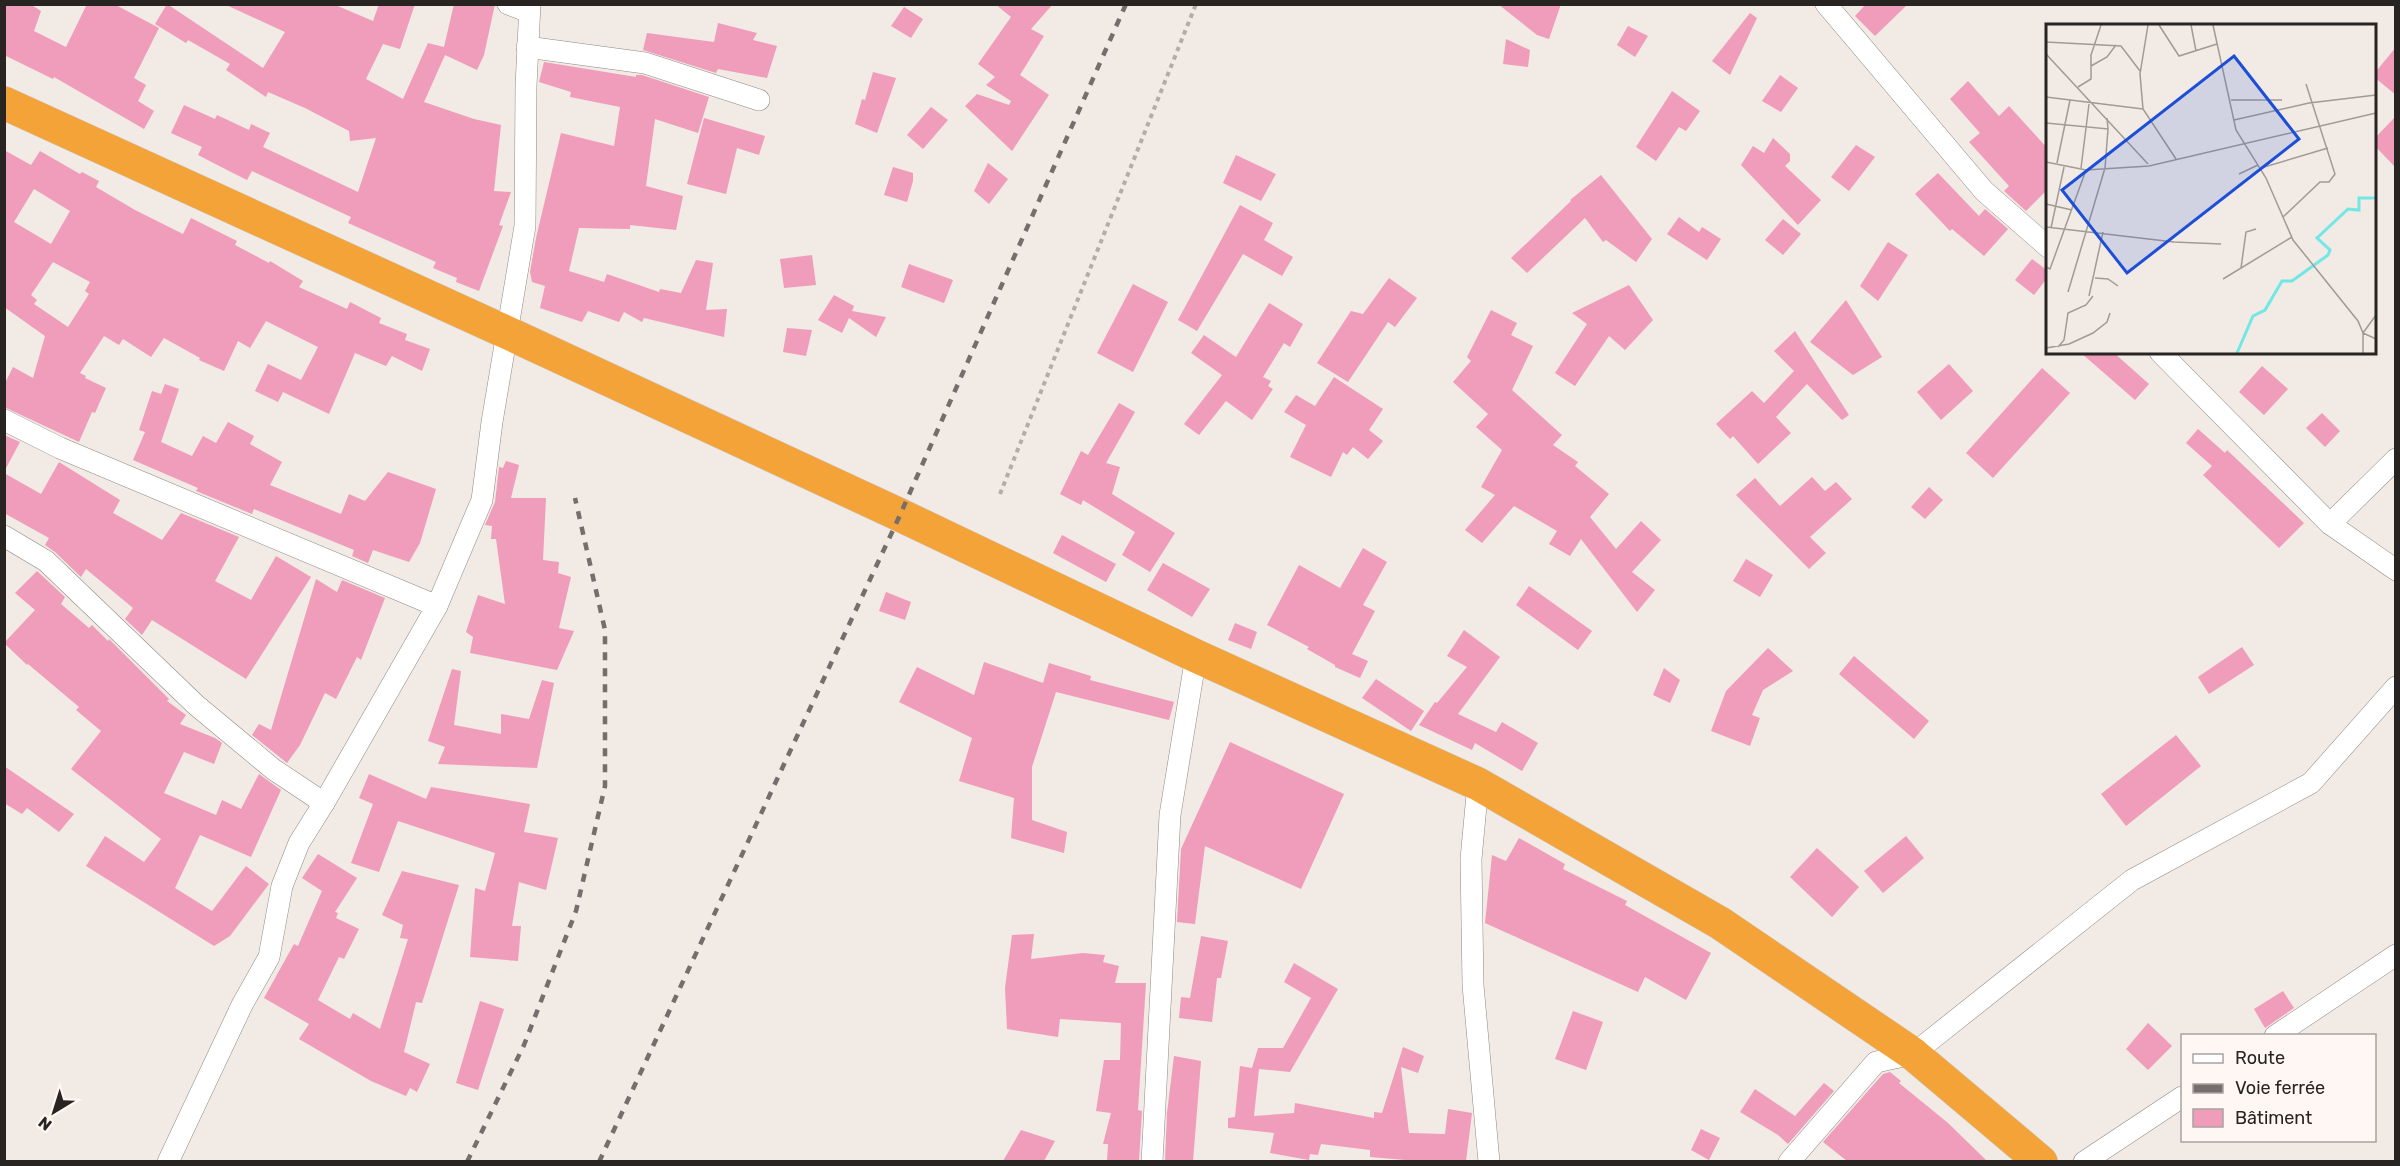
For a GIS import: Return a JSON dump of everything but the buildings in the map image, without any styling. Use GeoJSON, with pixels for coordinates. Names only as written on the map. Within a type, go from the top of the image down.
{"type":"FeatureCollection","features":[{"type":"Feature","properties":{"kind":"highway"},"geometry":{"type":"LineString","coordinates":[[4,103],[900,515],[1196,657],[1478,784],[1720,923],[1912,1054],[2041,1161]]}},
{"type":"Feature","properties":{"kind":"street"},"geometry":{"type":"LineString","coordinates":[[168,1161],[242,1005],[269,957],[282,886],[298,843],[324,803],[437,606],[482,500],[492,422],[525,226],[529,8],[508,4]]}},
{"type":"Feature","properties":{"kind":"street"},"geometry":{"type":"LineString","coordinates":[[1826,4],[1984,191],[2046,245]]}},
{"type":"Feature","properties":{"kind":"street"},"geometry":{"type":"LineString","coordinates":[[527,48],[645,63],[759,100]]}},
{"type":"Feature","properties":{"kind":"street"},"geometry":{"type":"LineString","coordinates":[[2162,354],[2330,524],[2396,570]]}},
{"type":"Feature","properties":{"kind":"street"},"geometry":{"type":"LineString","coordinates":[[4,420],[60,448],[437,606]]}},
{"type":"Feature","properties":{"kind":"street"},"geometry":{"type":"LineString","coordinates":[[2330,524],[2396,459]]}},
{"type":"Feature","properties":{"kind":"street"},"geometry":{"type":"LineString","coordinates":[[4,536],[45,561],[196,705],[273,769],[324,803]]}},
{"type":"Feature","properties":{"kind":"street"},"geometry":{"type":"LineString","coordinates":[[1152,1161],[1170,815],[1196,657]]}},
{"type":"Feature","properties":{"kind":"street"},"geometry":{"type":"LineString","coordinates":[[1790,1161],[1876,1062],[1912,1054],[2132,880],[2311,783],[2396,687]]}},
{"type":"Feature","properties":{"kind":"street"},"geometry":{"type":"LineString","coordinates":[[1478,784],[1471,859],[1473,985],[1489,1161]]}},
{"type":"Feature","properties":{"kind":"street"},"geometry":{"type":"LineString","coordinates":[[2277,1034],[2396,955]]}},
{"type":"Feature","properties":{"kind":"street"},"geometry":{"type":"LineString","coordinates":[[2084,1161],[2181,1098]]}},
{"type":"Feature","properties":{"kind":"path"},"geometry":{"type":"LineString","coordinates":[[1000,494],[1196,4]]}},
{"type":"Feature","properties":{"kind":"railway"},"geometry":{"type":"LineString","coordinates":[[599,1162],[900,515],[1126,4]]}},
{"type":"Feature","properties":{"kind":"railway"},"geometry":{"type":"LineString","coordinates":[[467,1162],[524,1045],[576,911],[605,786],[605,630],[575,498]]}}]}
